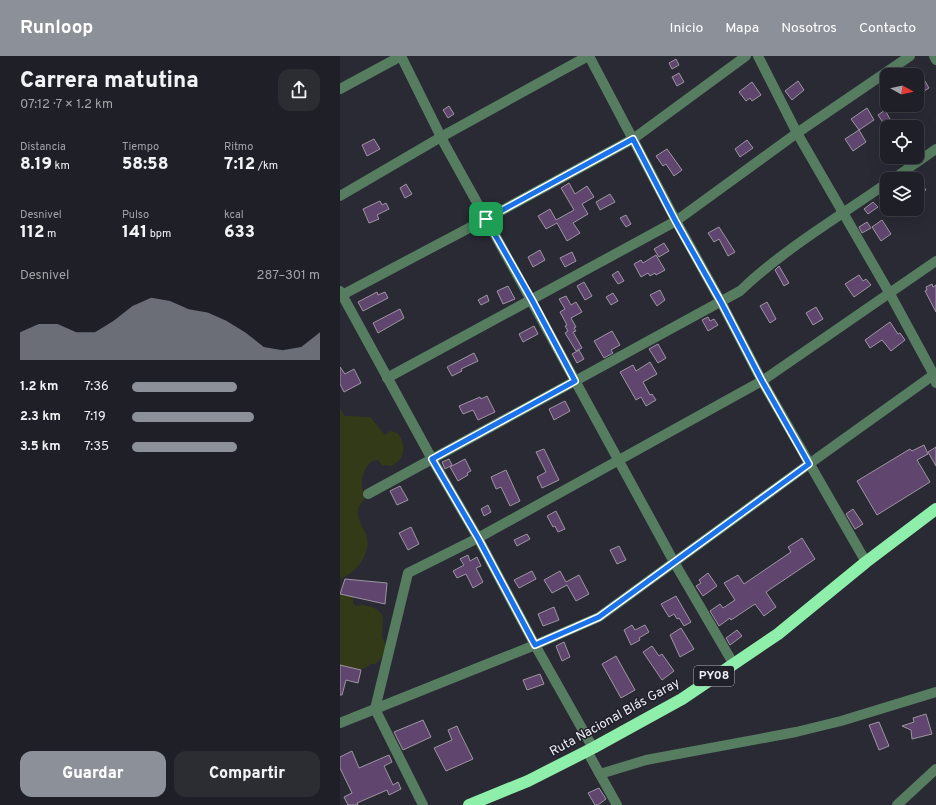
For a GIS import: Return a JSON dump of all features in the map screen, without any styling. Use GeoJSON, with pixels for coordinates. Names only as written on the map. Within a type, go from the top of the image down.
{"type":"FeatureCollection","features":[{"type":"Feature","properties":{"kind":"highway","name":"Ruta Nacional Blás Garay"},"geometry":{"type":"LineString","coordinates":[[470,805],[528,781],[590,750],[682,698],[778,634],[866,562],[936,509]]}},
{"type":"Feature","properties":{"kind":"street"},"geometry":{"type":"LineString","coordinates":[[340,89],[401,56],[441,137],[620,460],[674,562],[733,663]]}},
{"type":"Feature","properties":{"kind":"street"},"geometry":{"type":"LineString","coordinates":[[340,196],[441,137],[589,56],[676,222],[721,302],[762,381],[866,562]]}},
{"type":"Feature","properties":{"kind":"street"},"geometry":{"type":"LineString","coordinates":[[617,805],[600,774],[590,750],[478,538],[432,459],[341,293],[486,219],[633,139],[746,56]]}},
{"type":"Feature","properties":{"kind":"street"},"geometry":{"type":"LineString","coordinates":[[340,723],[535,645],[599,617],[809,464],[935,377],[890,294],[797,134],[758,56]]}},
{"type":"Feature","properties":{"kind":"street"},"geometry":{"type":"LineString","coordinates":[[387,378],[676,222],[797,134],[910,56]]}},
{"type":"Feature","properties":{"kind":"street"},"geometry":{"type":"LineString","coordinates":[[934,56],[936,60]]}},
{"type":"Feature","properties":{"kind":"street"},"geometry":{"type":"LineString","coordinates":[[903,172],[936,149]]}},
{"type":"Feature","properties":{"kind":"street"},"geometry":{"type":"LineString","coordinates":[[368,494],[740,291],[757,275],[807,236],[843,214],[880,188]]}},
{"type":"Feature","properties":{"kind":"street"},"geometry":{"type":"LineString","coordinates":[[423,805],[375,709],[408,573],[478,538],[762,381],[936,262]]}},
{"type":"Feature","properties":{"kind":"street"},"geometry":{"type":"LineString","coordinates":[[600,774],[646,760],[826,725],[936,692]]}},
{"type":"Feature","properties":{"kind":"street"},"geometry":{"type":"LineString","coordinates":[[897,805],[936,769]]}},
{"type":"Feature","properties":{"kind":"green space"},"geometry":{"type":"Polygon","coordinates":[[[340,408],[345,416],[370,417],[385,435],[390,431],[397,433],[401,438],[403,453],[398,461],[392,466],[382,465],[378,460],[374,460],[368,465],[364,472],[362,487],[365,497],[358,509],[358,516],[367,537],[368,542],[366,553],[357,567],[350,574],[340,579],[340,408]]]}},
{"type":"Feature","properties":{"kind":"green space"},"geometry":{"type":"Polygon","coordinates":[[[340,594],[353,597],[353,603],[356,606],[362,605],[372,607],[378,610],[383,616],[382,637],[386,646],[385,653],[376,664],[370,664],[360,670],[340,665],[340,594]]]}},
{"type":"Feature","properties":{"kind":"building"},"geometry":{"type":"Polygon","coordinates":[[[676,59],[679,65],[672,69],[669,63],[676,59]]]}},
{"type":"Feature","properties":{"kind":"building"},"geometry":{"type":"Polygon","coordinates":[[[679,73],[684,82],[677,86],[672,77],[679,73]]]}},
{"type":"Feature","properties":{"kind":"building"},"geometry":{"type":"Polygon","coordinates":[[[798,81],[804,90],[792,100],[785,91],[798,81]]]}},
{"type":"Feature","properties":{"kind":"building"},"geometry":{"type":"Polygon","coordinates":[[[752,82],[761,95],[752,101],[750,98],[746,101],[739,92],[752,82]]]}},
{"type":"Feature","properties":{"kind":"building"},"geometry":{"type":"Polygon","coordinates":[[[924,82],[929,88],[924,91],[924,82]]]}},
{"type":"Feature","properties":{"kind":"building"},"geometry":{"type":"Polygon","coordinates":[[[449,106],[454,114],[448,118],[443,110],[449,106]]]}},
{"type":"Feature","properties":{"kind":"building"},"geometry":{"type":"Polygon","coordinates":[[[867,108],[874,120],[859,130],[851,119],[867,108]]]}},
{"type":"Feature","properties":{"kind":"building"},"geometry":{"type":"Polygon","coordinates":[[[882,112],[886,112],[890,119],[881,120],[878,115],[882,112]]]}},
{"type":"Feature","properties":{"kind":"building"},"geometry":{"type":"Polygon","coordinates":[[[859,130],[866,142],[853,151],[845,139],[859,130]]]}},
{"type":"Feature","properties":{"kind":"building"},"geometry":{"type":"Polygon","coordinates":[[[374,139],[380,149],[367,156],[362,145],[374,139]]]}},
{"type":"Feature","properties":{"kind":"building"},"geometry":{"type":"Polygon","coordinates":[[[747,140],[753,148],[740,157],[735,149],[747,140]]]}},
{"type":"Feature","properties":{"kind":"building"},"geometry":{"type":"Polygon","coordinates":[[[667,149],[682,170],[674,176],[666,164],[663,166],[656,156],[667,149]]]}},
{"type":"Feature","properties":{"kind":"building"},"geometry":{"type":"Polygon","coordinates":[[[569,183],[575,194],[587,186],[594,197],[582,204],[588,214],[573,223],[580,233],[567,241],[557,223],[546,229],[538,216],[550,209],[556,220],[574,210],[561,188],[569,183]]]}},
{"type":"Feature","properties":{"kind":"building"},"geometry":{"type":"Polygon","coordinates":[[[406,184],[412,194],[405,198],[400,188],[406,184]]]}},
{"type":"Feature","properties":{"kind":"building"},"geometry":{"type":"Polygon","coordinates":[[[610,194],[615,202],[600,210],[596,202],[610,194]]]}},
{"type":"Feature","properties":{"kind":"building"},"geometry":{"type":"Polygon","coordinates":[[[380,201],[382,205],[386,203],[389,209],[377,215],[379,219],[369,223],[363,209],[380,201]]]}},
{"type":"Feature","properties":{"kind":"building"},"geometry":{"type":"Polygon","coordinates":[[[873,202],[878,207],[868,214],[864,209],[873,202]]]}},
{"type":"Feature","properties":{"kind":"building"},"geometry":{"type":"Polygon","coordinates":[[[626,215],[631,224],[626,227],[620,218],[626,215]]]}},
{"type":"Feature","properties":{"kind":"building"},"geometry":{"type":"Polygon","coordinates":[[[882,220],[891,234],[881,241],[872,227],[882,220]]]}},
{"type":"Feature","properties":{"kind":"building"},"geometry":{"type":"Polygon","coordinates":[[[867,222],[871,228],[862,233],[859,227],[867,222]]]}},
{"type":"Feature","properties":{"kind":"building"},"geometry":{"type":"Polygon","coordinates":[[[719,227],[735,252],[728,256],[719,239],[714,242],[708,233],[719,227]]]}},
{"type":"Feature","properties":{"kind":"building"},"geometry":{"type":"Polygon","coordinates":[[[664,243],[669,251],[659,257],[654,249],[664,243]]]}},
{"type":"Feature","properties":{"kind":"building"},"geometry":{"type":"Polygon","coordinates":[[[540,250],[545,260],[533,267],[528,257],[540,250]]]}},
{"type":"Feature","properties":{"kind":"building"},"geometry":{"type":"Polygon","coordinates":[[[572,252],[576,261],[565,267],[560,258],[572,252]]]}},
{"type":"Feature","properties":{"kind":"building"},"geometry":{"type":"Polygon","coordinates":[[[656,255],[665,270],[656,275],[655,273],[650,276],[648,273],[641,277],[634,264],[641,260],[643,263],[656,255]]]}},
{"type":"Feature","properties":{"kind":"building"},"geometry":{"type":"Polygon","coordinates":[[[779,266],[789,283],[784,286],[775,270],[779,266]]]}},
{"type":"Feature","properties":{"kind":"building"},"geometry":{"type":"Polygon","coordinates":[[[618,271],[624,281],[618,284],[612,275],[618,271]]]}},
{"type":"Feature","properties":{"kind":"building"},"geometry":{"type":"Polygon","coordinates":[[[859,275],[863,281],[866,279],[871,285],[854,297],[845,284],[859,275]]]}},
{"type":"Feature","properties":{"kind":"building"},"geometry":{"type":"Polygon","coordinates":[[[584,282],[592,296],[585,300],[577,286],[584,282]]]}},
{"type":"Feature","properties":{"kind":"building"},"geometry":{"type":"Polygon","coordinates":[[[932,284],[933,287],[936,285],[936,312],[925,291],[927,290],[926,287],[932,284]]]}},
{"type":"Feature","properties":{"kind":"building"},"geometry":{"type":"Polygon","coordinates":[[[508,286],[515,299],[503,304],[497,291],[508,286]]]}},
{"type":"Feature","properties":{"kind":"building"},"geometry":{"type":"Polygon","coordinates":[[[660,290],[665,300],[657,306],[650,295],[660,290]]]}},
{"type":"Feature","properties":{"kind":"building"},"geometry":{"type":"Polygon","coordinates":[[[377,292],[378,295],[385,292],[388,298],[363,311],[358,302],[377,292]]]}},
{"type":"Feature","properties":{"kind":"building"},"geometry":{"type":"Polygon","coordinates":[[[613,293],[618,301],[611,305],[606,297],[613,293]]]}},
{"type":"Feature","properties":{"kind":"building"},"geometry":{"type":"Polygon","coordinates":[[[487,295],[489,301],[481,305],[478,300],[487,295]]]}},
{"type":"Feature","properties":{"kind":"building"},"geometry":{"type":"Polygon","coordinates":[[[566,296],[571,305],[576,302],[582,312],[571,318],[576,327],[574,328],[576,331],[573,332],[582,348],[576,351],[565,333],[568,331],[565,326],[567,325],[560,312],[565,309],[559,299],[566,296]]]}},
{"type":"Feature","properties":{"kind":"building"},"geometry":{"type":"Polygon","coordinates":[[[767,302],[776,319],[770,323],[760,306],[767,302]]]}},
{"type":"Feature","properties":{"kind":"building"},"geometry":{"type":"Polygon","coordinates":[[[816,307],[823,319],[813,325],[806,313],[816,307]]]}},
{"type":"Feature","properties":{"kind":"building"},"geometry":{"type":"Polygon","coordinates":[[[400,309],[404,318],[378,333],[373,323],[400,309]]]}},
{"type":"Feature","properties":{"kind":"building"},"geometry":{"type":"Polygon","coordinates":[[[708,317],[710,321],[714,319],[718,325],[708,331],[702,320],[708,317]]]}},
{"type":"Feature","properties":{"kind":"building"},"geometry":{"type":"Polygon","coordinates":[[[890,322],[898,334],[900,333],[905,340],[891,351],[882,340],[870,348],[865,340],[890,322]]]}},
{"type":"Feature","properties":{"kind":"building"},"geometry":{"type":"Polygon","coordinates":[[[534,326],[538,334],[523,342],[519,334],[534,326]]]}},
{"type":"Feature","properties":{"kind":"building"},"geometry":{"type":"Polygon","coordinates":[[[612,331],[620,345],[611,350],[613,353],[604,358],[594,341],[612,331]]]}},
{"type":"Feature","properties":{"kind":"building"},"geometry":{"type":"Polygon","coordinates":[[[658,344],[666,358],[658,363],[649,349],[658,344]]]}},
{"type":"Feature","properties":{"kind":"building"},"geometry":{"type":"Polygon","coordinates":[[[579,350],[584,359],[577,363],[572,354],[579,350]]]}},
{"type":"Feature","properties":{"kind":"building"},"geometry":{"type":"Polygon","coordinates":[[[474,353],[478,361],[461,369],[462,371],[452,376],[447,367],[474,353]]]}},
{"type":"Feature","properties":{"kind":"building"},"geometry":{"type":"Polygon","coordinates":[[[650,362],[657,374],[643,382],[650,395],[652,394],[656,400],[646,406],[641,397],[636,400],[620,372],[633,365],[636,371],[650,362]]]}},
{"type":"Feature","properties":{"kind":"building"},"geometry":{"type":"Polygon","coordinates":[[[340,367],[345,374],[354,369],[361,383],[344,392],[340,384],[340,367]]]}},
{"type":"Feature","properties":{"kind":"building"},"geometry":{"type":"Polygon","coordinates":[[[487,396],[495,412],[478,420],[473,410],[463,414],[459,406],[480,397],[481,399],[487,396]]]}},
{"type":"Feature","properties":{"kind":"building"},"geometry":{"type":"Polygon","coordinates":[[[565,401],[570,411],[554,420],[549,409],[565,401]]]}},
{"type":"Feature","properties":{"kind":"building"},"geometry":{"type":"Polygon","coordinates":[[[924,445],[928,454],[917,460],[930,482],[877,515],[857,481],[910,449],[912,451],[924,445]]]}},
{"type":"Feature","properties":{"kind":"building"},"geometry":{"type":"Polygon","coordinates":[[[936,447],[936,466],[928,452],[936,447]]]}},
{"type":"Feature","properties":{"kind":"building"},"geometry":{"type":"Polygon","coordinates":[[[544,449],[559,480],[542,488],[537,477],[546,472],[536,452],[544,449]]]}},
{"type":"Feature","properties":{"kind":"building"},"geometry":{"type":"Polygon","coordinates":[[[449,459],[452,465],[445,469],[442,462],[449,459]]]}},
{"type":"Feature","properties":{"kind":"building"},"geometry":{"type":"Polygon","coordinates":[[[465,459],[471,471],[467,473],[468,475],[458,481],[450,467],[465,459]]]}},
{"type":"Feature","properties":{"kind":"building"},"geometry":{"type":"Polygon","coordinates":[[[506,470],[520,501],[510,506],[501,487],[496,489],[491,477],[506,470]]]}},
{"type":"Feature","properties":{"kind":"building"},"geometry":{"type":"Polygon","coordinates":[[[400,486],[408,500],[397,505],[390,491],[400,486]]]}},
{"type":"Feature","properties":{"kind":"building"},"geometry":{"type":"Polygon","coordinates":[[[488,505],[491,512],[484,516],[481,509],[488,505]]]}},
{"type":"Feature","properties":{"kind":"building"},"geometry":{"type":"Polygon","coordinates":[[[853,509],[863,524],[855,529],[846,514],[853,509]]]}},
{"type":"Feature","properties":{"kind":"building"},"geometry":{"type":"Polygon","coordinates":[[[556,511],[565,529],[558,532],[555,526],[553,527],[547,516],[556,511]]]}},
{"type":"Feature","properties":{"kind":"building"},"geometry":{"type":"Polygon","coordinates":[[[411,527],[419,544],[408,550],[399,533],[411,527]]]}},
{"type":"Feature","properties":{"kind":"building"},"geometry":{"type":"Polygon","coordinates":[[[527,534],[530,539],[517,546],[514,540],[527,534]]]}},
{"type":"Feature","properties":{"kind":"building"},"geometry":{"type":"Polygon","coordinates":[[[802,538],[815,559],[766,592],[776,607],[764,616],[755,604],[719,626],[710,611],[720,604],[723,608],[735,600],[724,583],[738,575],[744,584],[791,552],[788,547],[802,538]]]}},
{"type":"Feature","properties":{"kind":"building"},"geometry":{"type":"Polygon","coordinates":[[[619,546],[626,560],[617,564],[610,550],[619,546]]]}},
{"type":"Feature","properties":{"kind":"building"},"geometry":{"type":"Polygon","coordinates":[[[468,555],[470,561],[477,557],[481,566],[476,568],[483,582],[473,588],[466,574],[457,578],[453,571],[464,565],[460,559],[468,555]]]}},
{"type":"Feature","properties":{"kind":"building"},"geometry":{"type":"Polygon","coordinates":[[[532,571],[536,579],[519,588],[514,580],[532,571]]]}},
{"type":"Feature","properties":{"kind":"building"},"geometry":{"type":"Polygon","coordinates":[[[560,571],[566,582],[579,575],[589,594],[576,601],[567,585],[552,593],[544,580],[560,571]]]}},
{"type":"Feature","properties":{"kind":"building"},"geometry":{"type":"Polygon","coordinates":[[[708,573],[717,586],[703,596],[696,586],[701,583],[699,580],[708,573]]]}},
{"type":"Feature","properties":{"kind":"building"},"geometry":{"type":"Polygon","coordinates":[[[345,579],[387,583],[385,604],[340,594],[345,579]]]}},
{"type":"Feature","properties":{"kind":"building"},"geometry":{"type":"Polygon","coordinates":[[[676,596],[691,622],[684,626],[679,618],[677,619],[674,614],[669,617],[661,604],[676,596]]]}},
{"type":"Feature","properties":{"kind":"building"},"geometry":{"type":"Polygon","coordinates":[[[554,607],[559,620],[543,626],[538,614],[554,607]]]}},
{"type":"Feature","properties":{"kind":"building"},"geometry":{"type":"Polygon","coordinates":[[[632,625],[635,630],[645,625],[649,632],[639,638],[640,640],[631,645],[624,630],[632,625]]]}},
{"type":"Feature","properties":{"kind":"building"},"geometry":{"type":"Polygon","coordinates":[[[681,628],[694,649],[680,657],[670,635],[681,628]]]}},
{"type":"Feature","properties":{"kind":"building"},"geometry":{"type":"Polygon","coordinates":[[[737,630],[742,636],[730,645],[726,638],[737,630]]]}},
{"type":"Feature","properties":{"kind":"building"},"geometry":{"type":"Polygon","coordinates":[[[564,642],[570,657],[562,661],[556,646],[564,642]]]}},
{"type":"Feature","properties":{"kind":"building"},"geometry":{"type":"Polygon","coordinates":[[[652,646],[659,656],[662,654],[674,671],[662,680],[643,652],[652,646]]]}},
{"type":"Feature","properties":{"kind":"building"},"geometry":{"type":"Polygon","coordinates":[[[616,656],[635,690],[621,698],[602,664],[616,656]]]}},
{"type":"Feature","properties":{"kind":"building"},"geometry":{"type":"Polygon","coordinates":[[[340,665],[361,670],[358,683],[346,680],[342,695],[340,695],[340,665]]]}},
{"type":"Feature","properties":{"kind":"building"},"geometry":{"type":"Polygon","coordinates":[[[540,674],[544,684],[527,690],[523,680],[540,674]]]}},
{"type":"Feature","properties":{"kind":"building"},"geometry":{"type":"Polygon","coordinates":[[[926,714],[932,734],[912,739],[911,730],[902,726],[914,722],[913,718],[926,714]]]}},
{"type":"Feature","properties":{"kind":"building"},"geometry":{"type":"Polygon","coordinates":[[[423,720],[431,737],[403,750],[394,732],[423,720]]]}},
{"type":"Feature","properties":{"kind":"building"},"geometry":{"type":"Polygon","coordinates":[[[879,722],[889,746],[879,750],[869,725],[879,722]]]}},
{"type":"Feature","properties":{"kind":"building"},"geometry":{"type":"Polygon","coordinates":[[[457,726],[473,759],[446,771],[434,748],[452,740],[448,730],[457,726]]]}},
{"type":"Feature","properties":{"kind":"building"},"geometry":{"type":"Polygon","coordinates":[[[352,751],[359,768],[389,755],[392,762],[384,766],[393,785],[398,782],[401,789],[389,795],[387,790],[357,803],[358,805],[348,805],[344,797],[352,793],[340,768],[340,757],[352,751]]]}},
{"type":"Feature","properties":{"kind":"building"},"geometry":{"type":"Polygon","coordinates":[[[599,788],[606,799],[598,805],[595,805],[588,793],[599,788]]]}},
{"type":"Feature","properties":{"kind":"route"},"geometry":{"type":"LineString","coordinates":[[633,139],[762,381],[809,464],[599,617],[535,645],[478,538],[432,459],[575,381],[532,300],[486,219],[633,139]]}}]}
